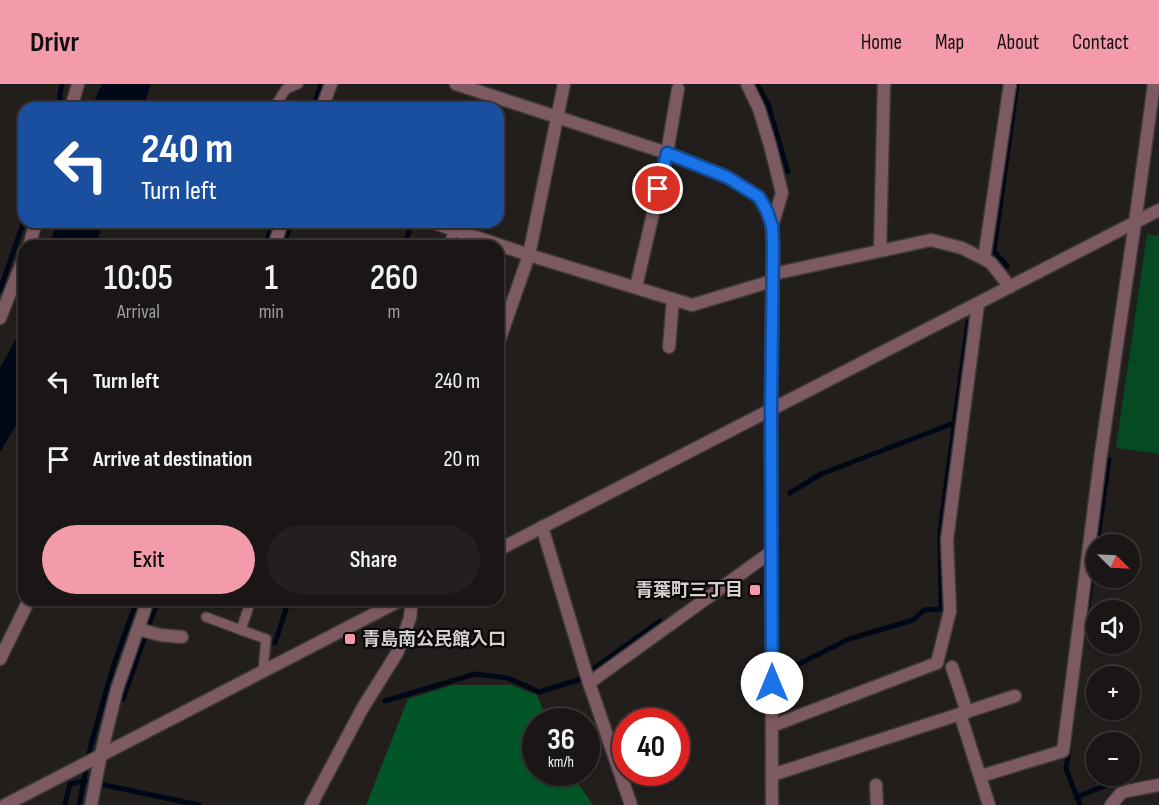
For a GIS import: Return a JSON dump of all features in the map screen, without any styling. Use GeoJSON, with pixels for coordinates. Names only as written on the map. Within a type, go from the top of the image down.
{"type":"FeatureCollection","features":[{"type":"Feature","properties":{"kind":"street"},"geometry":{"type":"LineString","coordinates":[[73,102],[78,84]]}},
{"type":"Feature","properties":{"kind":"street"},"geometry":{"type":"LineString","coordinates":[[324,102],[331,84]]}},
{"type":"Feature","properties":{"kind":"street"},"geometry":{"type":"LineString","coordinates":[[456,84],[667,153],[727,177],[759,197],[767,211],[772,226],[773,245],[772,805]]}},
{"type":"Feature","properties":{"kind":"street"},"geometry":{"type":"LineString","coordinates":[[504,327],[529,255],[564,84]]}},
{"type":"Feature","properties":{"kind":"street"},"geometry":{"type":"LineString","coordinates":[[747,84],[759,109],[782,193],[772,226]]}},
{"type":"Feature","properties":{"kind":"street"},"geometry":{"type":"LineString","coordinates":[[880,250],[884,84]]}},
{"type":"Feature","properties":{"kind":"street"},"geometry":{"type":"LineString","coordinates":[[984,259],[1010,84]]}},
{"type":"Feature","properties":{"kind":"street"},"geometry":{"type":"LineString","coordinates":[[981,776],[1063,751],[1101,453],[1154,84]]}},
{"type":"Feature","properties":{"kind":"street"},"geometry":{"type":"LineString","coordinates":[[636,287],[667,153],[678,89]]}},
{"type":"Feature","properties":{"kind":"street"},"geometry":{"type":"LineString","coordinates":[[504,547],[1159,210]]}},
{"type":"Feature","properties":{"kind":"street"},"geometry":{"type":"LineString","coordinates":[[448,228],[484,240]]}},
{"type":"Feature","properties":{"kind":"street"},"geometry":{"type":"LineString","coordinates":[[504,247],[692,304],[772,278],[880,250],[931,240],[962,248],[991,263],[1010,287]]}},
{"type":"Feature","properties":{"kind":"street"},"geometry":{"type":"LineString","coordinates":[[0,318],[18,273]]}},
{"type":"Feature","properties":{"kind":"street"},"geometry":{"type":"LineString","coordinates":[[669,347],[674,299]]}},
{"type":"Feature","properties":{"kind":"street"},"geometry":{"type":"LineString","coordinates":[[772,726],[938,663],[950,611],[946,540],[978,303]]}},
{"type":"Feature","properties":{"kind":"street"},"geometry":{"type":"LineString","coordinates":[[542,527],[589,683],[631,805]]}},
{"type":"Feature","properties":{"kind":"street"},"geometry":{"type":"LineString","coordinates":[[589,683],[771,552]]}},
{"type":"Feature","properties":{"kind":"street"},"geometry":{"type":"LineString","coordinates":[[0,658],[26,606]]}},
{"type":"Feature","properties":{"kind":"street"},"geometry":{"type":"LineString","coordinates":[[91,805],[117,689],[146,606]]}},
{"type":"Feature","properties":{"kind":"street"},"geometry":{"type":"LineString","coordinates":[[5,805],[389,606]]}},
{"type":"Feature","properties":{"kind":"street"},"geometry":{"type":"LineString","coordinates":[[311,805],[362,709],[397,653],[410,618],[411,606]]}},
{"type":"Feature","properties":{"kind":"street"},"geometry":{"type":"LineString","coordinates":[[138,629],[160,635],[182,637]]}},
{"type":"Feature","properties":{"kind":"street"},"geometry":{"type":"LineString","coordinates":[[952,667],[989,805]]}},
{"type":"Feature","properties":{"kind":"street"},"geometry":{"type":"LineString","coordinates":[[772,774],[1015,696]]}},
{"type":"Feature","properties":{"kind":"street"},"geometry":{"type":"LineString","coordinates":[[876,785],[877,805]]}},
{"type":"Feature","properties":{"kind":"street"},"geometry":{"type":"LineString","coordinates":[[1111,805],[1122,792],[1159,785]]}},
{"type":"Feature","properties":{"kind":"lane"},"geometry":{"type":"LineString","coordinates":[[278,102],[286,89],[298,84]]}},
{"type":"Feature","properties":{"kind":"lane"},"geometry":{"type":"LineString","coordinates":[[450,240],[454,230]]}},
{"type":"Feature","properties":{"kind":"lane"},"geometry":{"type":"LineString","coordinates":[[241,630],[249,606]]}},
{"type":"Feature","properties":{"kind":"lane"},"geometry":{"type":"LineString","coordinates":[[206,617],[266,639],[263,671]]}},
{"type":"Feature","properties":{"kind":"green space"},"geometry":{"type":"Polygon","coordinates":[[[1147,234],[1159,236],[1159,454],[1116,448],[1147,234]]]}},
{"type":"Feature","properties":{"kind":"green space"},"geometry":{"type":"Polygon","coordinates":[[[453,685],[511,685],[537,695],[542,708],[522,708],[522,786],[580,786],[593,805],[366,805],[408,699],[453,685]]]}},
{"type":"Feature","properties":{"kind":"water"},"geometry":{"type":"Polygon","coordinates":[[[102,84],[151,84],[145,102],[94,102],[102,84]]]}},
{"type":"Feature","properties":{"kind":"water"},"geometry":{"type":"Polygon","coordinates":[[[54,228],[102,228],[97,240],[52,240],[54,228]]]}},
{"type":"Feature","properties":{"kind":"water"},"geometry":{"type":"Polygon","coordinates":[[[18,335],[18,422],[0,452],[0,368],[18,335]]]}},
{"type":"Feature","properties":{"kind":"waterway"},"geometry":{"type":"LineString","coordinates":[[60,102],[62,84]]}},
{"type":"Feature","properties":{"kind":"waterway"},"geometry":{"type":"LineString","coordinates":[[315,102],[321,84]]}},
{"type":"Feature","properties":{"kind":"waterway"},"geometry":{"type":"LineString","coordinates":[[757,84],[768,104],[788,172]]}},
{"type":"Feature","properties":{"kind":"waterway"},"geometry":{"type":"LineString","coordinates":[[1007,266],[994,251],[1017,84]]}},
{"type":"Feature","properties":{"kind":"waterway"},"geometry":{"type":"LineString","coordinates":[[0,290],[22,228]]}},
{"type":"Feature","properties":{"kind":"waterway"},"geometry":{"type":"LineString","coordinates":[[267,240],[271,228]]}},
{"type":"Feature","properties":{"kind":"waterway"},"geometry":{"type":"LineString","coordinates":[[285,240],[290,228]]}},
{"type":"Feature","properties":{"kind":"waterway"},"geometry":{"type":"LineString","coordinates":[[406,240],[410,228]]}},
{"type":"Feature","properties":{"kind":"waterway"},"geometry":{"type":"LineString","coordinates":[[789,669],[849,639],[913,620],[924,610],[941,609],[940,531],[968,322]]}},
{"type":"Feature","properties":{"kind":"waterway"},"geometry":{"type":"LineString","coordinates":[[790,493],[821,474],[954,423]]}},
{"type":"Feature","properties":{"kind":"waterway"},"geometry":{"type":"LineString","coordinates":[[1098,534],[1109,460]]}},
{"type":"Feature","properties":{"kind":"waterway"},"geometry":{"type":"LineString","coordinates":[[1084,632],[1090,588]]}},
{"type":"Feature","properties":{"kind":"waterway"},"geometry":{"type":"LineString","coordinates":[[79,805],[91,744],[114,664],[135,606]]}},
{"type":"Feature","properties":{"kind":"waterway"},"geometry":{"type":"LineString","coordinates":[[123,699],[156,606]]}},
{"type":"Feature","properties":{"kind":"waterway"},"geometry":{"type":"LineString","coordinates":[[275,643],[287,606]]}},
{"type":"Feature","properties":{"kind":"waterway"},"geometry":{"type":"LineString","coordinates":[[385,701],[475,674],[508,678],[539,692],[578,680],[660,621]]}},
{"type":"Feature","properties":{"kind":"waterway"},"geometry":{"type":"LineString","coordinates":[[1069,748],[1066,769],[1080,805]]}},
{"type":"Feature","properties":{"kind":"waterway"},"geometry":{"type":"LineString","coordinates":[[65,805],[70,784],[85,781]]}},
{"type":"Feature","properties":{"kind":"waterway"},"geometry":{"type":"LineString","coordinates":[[95,783],[199,805]]}},
{"type":"Feature","properties":{"kind":"waterway"},"geometry":{"type":"LineString","coordinates":[[1077,797],[1104,786]]}},
{"type":"Feature","properties":{"kind":"place","name":"青葉町三丁目"},"geometry":{"type":"Point","coordinates":[755,590]}},
{"type":"Feature","properties":{"kind":"place","name":"青島南公民館入口"},"geometry":{"type":"Point","coordinates":[350,639]}},
{"type":"Feature","properties":{"kind":"route"},"geometry":{"type":"LineString","coordinates":[[658,189],[667,153],[727,177],[759,197],[772,226],[772,683]]}}]}
